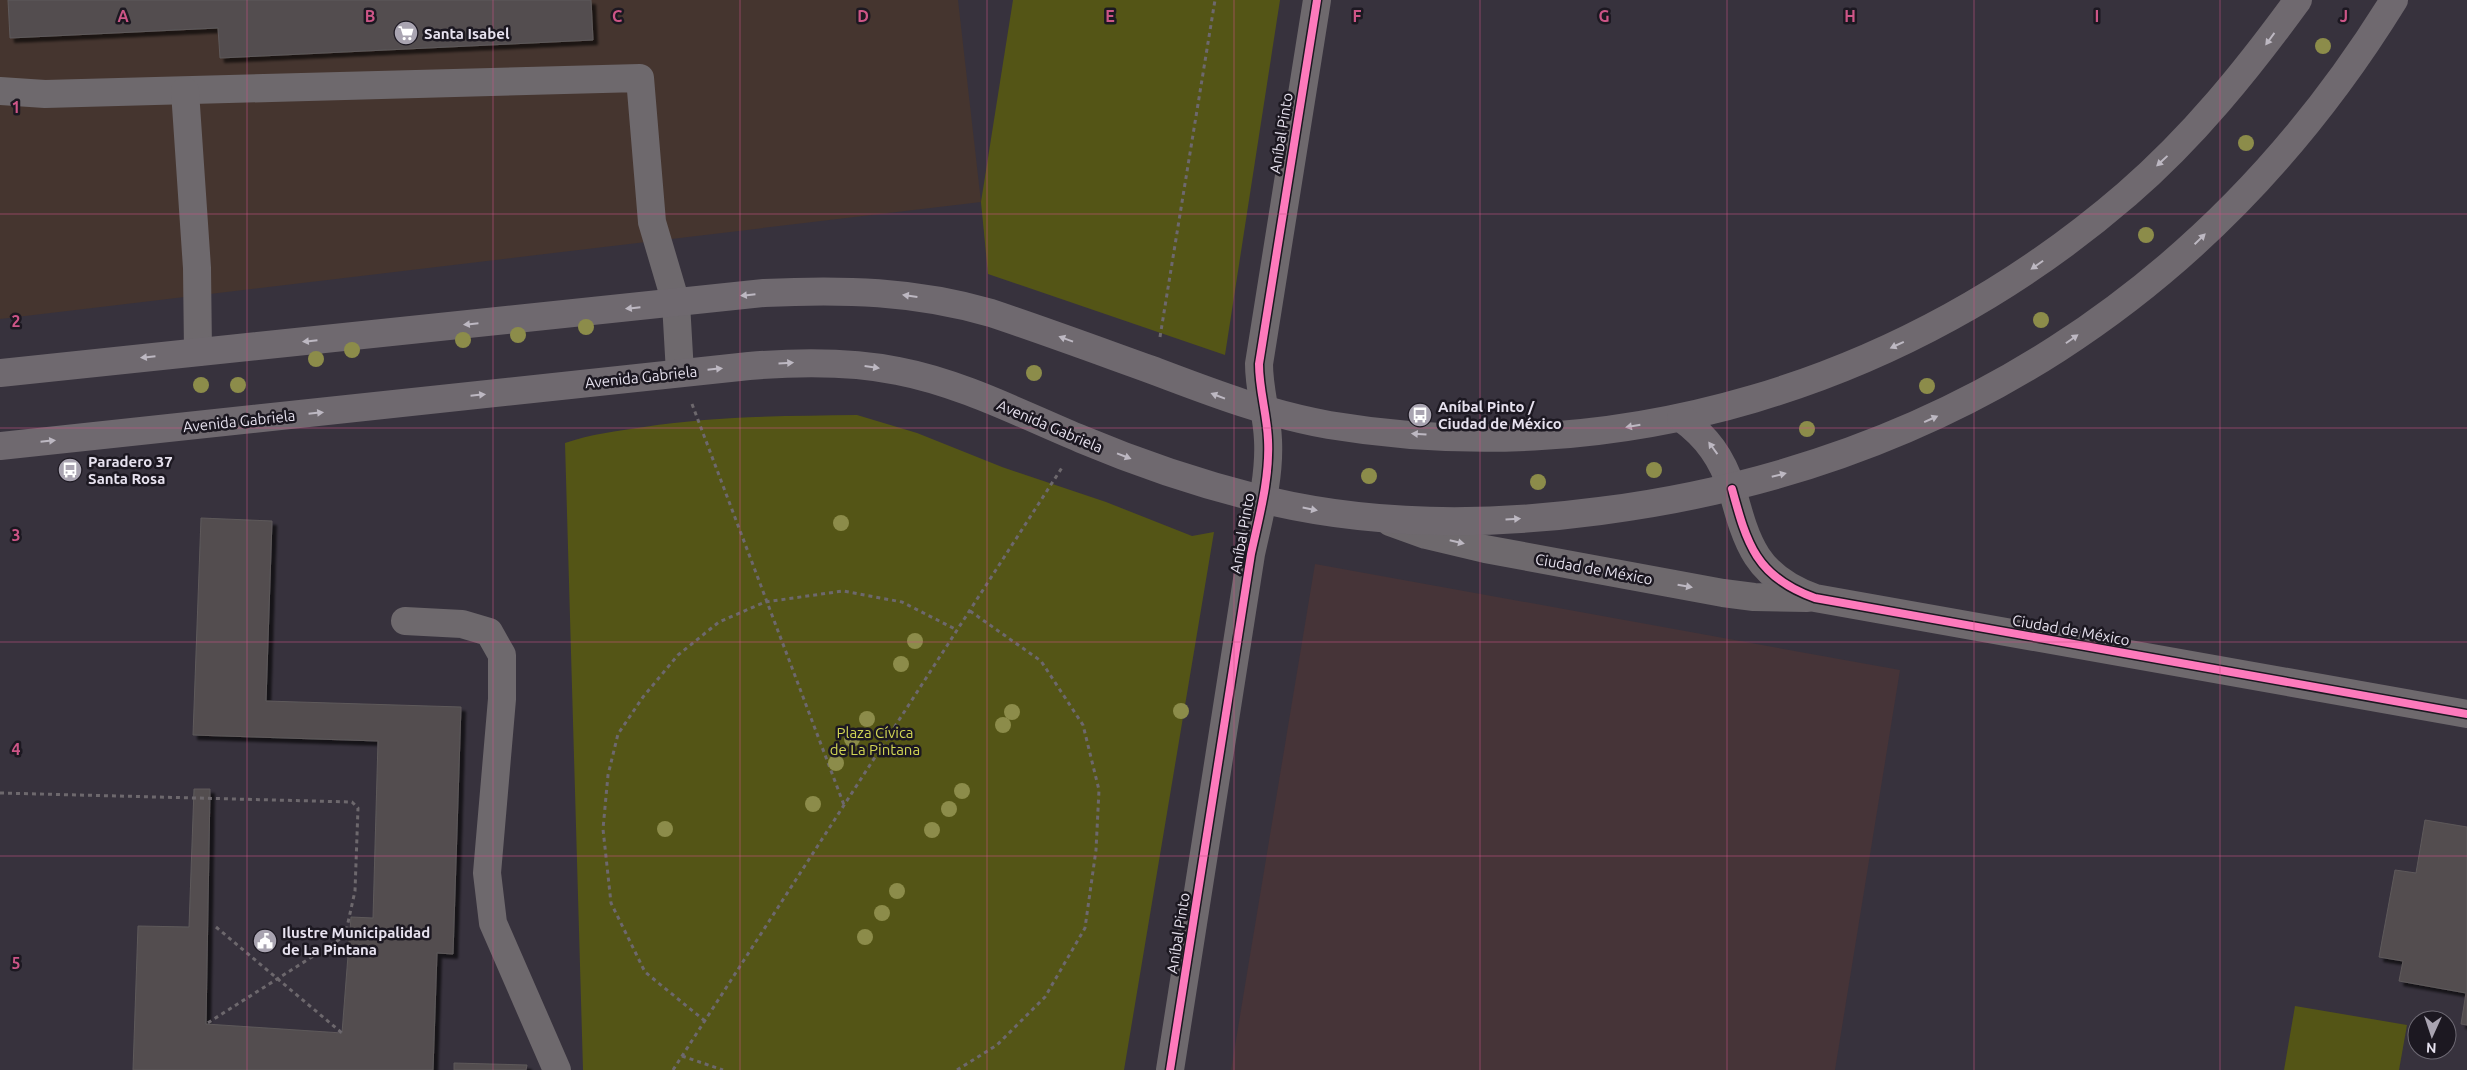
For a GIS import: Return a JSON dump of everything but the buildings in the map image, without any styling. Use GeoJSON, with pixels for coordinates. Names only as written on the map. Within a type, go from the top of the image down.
{"type":"FeatureCollection","features":[{"type":"Feature","properties":{"kind":"main road"},"geometry":{"type":"LineString","coordinates":[[0,372],[814,290],[863,291],[912,296],[960,304],[992,313],[1155,371],[1227,399],[1330,425],[1453,436],[1514,437],[1571,434],[1626,428],[1681,418],[1762,397],[1812,381],[1871,358],[1928,331],[2036,266],[2129,192],[2172,152],[2213,109],[2258,55],[2298,0]]}},
{"type":"Feature","properties":{"kind":"main road","name":"Avenida Gabriela"},"geometry":{"type":"LineString","coordinates":[[0,446],[680,373],[793,363],[860,366],[896,370],[960,389],[1147,465],[1262,499],[1319,510],[1377,517],[1447,521],[1560,516],[1656,504],[1732,489],[1813,466],[1872,444],[1939,415],[2003,382],[2069,342],[2132,297],[2191,248],[2246,194],[2330,96],[2367,44],[2394,0]]}},
{"type":"Feature","properties":{"kind":"main road"},"geometry":{"type":"LineString","coordinates":[[1681,418],[1695,428],[1717,452],[1726,469],[1732,489]]}},
{"type":"Feature","properties":{"kind":"street","name":"Aníbal Pinto"},"geometry":{"type":"LineString","coordinates":[[1170,1070],[1251,554],[1267,475],[1268,441],[1265,410],[1259,383],[1262,339],[1317,0]]}},
{"type":"Feature","properties":{"kind":"street"},"geometry":{"type":"LineString","coordinates":[[0,91],[45,94],[640,78],[652,222],[676,304],[680,373]]}},
{"type":"Feature","properties":{"kind":"street"},"geometry":{"type":"LineString","coordinates":[[185,91],[197,268],[198,352]]}},
{"type":"Feature","properties":{"kind":"street","name":"Ciudad de México"},"geometry":{"type":"LineString","coordinates":[[1732,489],[1747,538],[1753,552],[1767,571],[1797,592],[1815,598],[2467,714]]}},
{"type":"Feature","properties":{"kind":"street","name":"Ciudad de México"},"geometry":{"type":"LineString","coordinates":[[1377,517],[1426,535],[1494,551],[1723,593],[1754,597],[1815,598]]}},
{"type":"Feature","properties":{"kind":"street"},"geometry":{"type":"LineString","coordinates":[[405,622],[462,624],[489,632],[502,655],[502,699],[487,873],[493,924],[557,1070]]}},
{"type":"Feature","properties":{"kind":"path"},"geometry":{"type":"LineString","coordinates":[[1155,371],[1215,0]]}},
{"type":"Feature","properties":{"kind":"path"},"geometry":{"type":"LineString","coordinates":[[680,373],[765,602],[844,806]]}},
{"type":"Feature","properties":{"kind":"path"},"geometry":{"type":"LineString","coordinates":[[673,1070],[1081,439]]}},
{"type":"Feature","properties":{"kind":"path"},"geometry":{"type":"LineString","coordinates":[[705,1021],[645,972],[611,903],[603,829],[608,775],[618,734],[643,697],[678,655],[719,622],[765,602],[843,591],[902,602],[957,630]]}},
{"type":"Feature","properties":{"kind":"path"},"geometry":{"type":"LineString","coordinates":[[957,1070],[997,1045],[1045,997],[1085,928],[1096,850],[1099,790],[1083,725],[1041,662],[970,611]]}},
{"type":"Feature","properties":{"kind":"path"},"geometry":{"type":"LineString","coordinates":[[0,793],[352,802],[358,808],[355,891],[345,936],[206,1024]]}},
{"type":"Feature","properties":{"kind":"path"},"geometry":{"type":"LineString","coordinates":[[216,927],[276,980],[342,1033]]}},
{"type":"Feature","properties":{"kind":"path"},"geometry":{"type":"LineString","coordinates":[[682,1056],[723,1070]]}},
{"type":"Feature","properties":{"kind":"shaded area"},"geometry":{"type":"Polygon","coordinates":[[[0,0],[958,0],[981,202],[0,319],[0,0]]]}},
{"type":"Feature","properties":{"kind":"shaded area"},"geometry":{"type":"Polygon","coordinates":[[[1315,564],[1900,670],[1835,1070],[1231,1070],[1315,564]]]}},
{"type":"Feature","properties":{"kind":"green space"},"geometry":{"type":"Polygon","coordinates":[[[1013,0],[1280,0],[1225,355],[988,274],[981,202],[1013,0]]]}},
{"type":"Feature","properties":{"kind":"green space","name":"Plaza Cívica de La Pintana"},"geometry":{"type":"Polygon","coordinates":[[[857,415],[917,433],[1002,467],[1106,502],[1192,536],[1214,532],[1124,1070],[583,1070],[565,443],[614,431],[671,423],[750,417],[857,415]]]}},
{"type":"Feature","properties":{"kind":"green space"},"geometry":{"type":"Polygon","coordinates":[[[2295,1006],[2407,1025],[2399,1070],[2284,1070],[2295,1006]]]}},
{"type":"Feature","properties":{"kind":"cycle path"},"geometry":{"type":"LineString","coordinates":[[1170,1070],[1251,554],[1266,483],[1268,440],[1259,364],[1317,0]]}},
{"type":"Feature","properties":{"kind":"cycle path"},"geometry":{"type":"LineString","coordinates":[[1732,489],[1743,526],[1757,556],[1779,580],[1795,590],[1815,598],[2467,714]]}},
{"type":"Feature","properties":{"kind":"place","name":"Santa Isabel"},"geometry":{"type":"Point","coordinates":[406,33]}},
{"type":"Feature","properties":{"kind":"place","name":"Aníbal Pinto / Ciudad de México"},"geometry":{"type":"Point","coordinates":[1420,415]}},
{"type":"Feature","properties":{"kind":"place","name":"Paradero 37 Santa Rosa"},"geometry":{"type":"Point","coordinates":[70,470]}},
{"type":"Feature","properties":{"kind":"place","name":"Ilustre Municipalidad de La Pintana"},"geometry":{"type":"Point","coordinates":[265,941]}}]}
